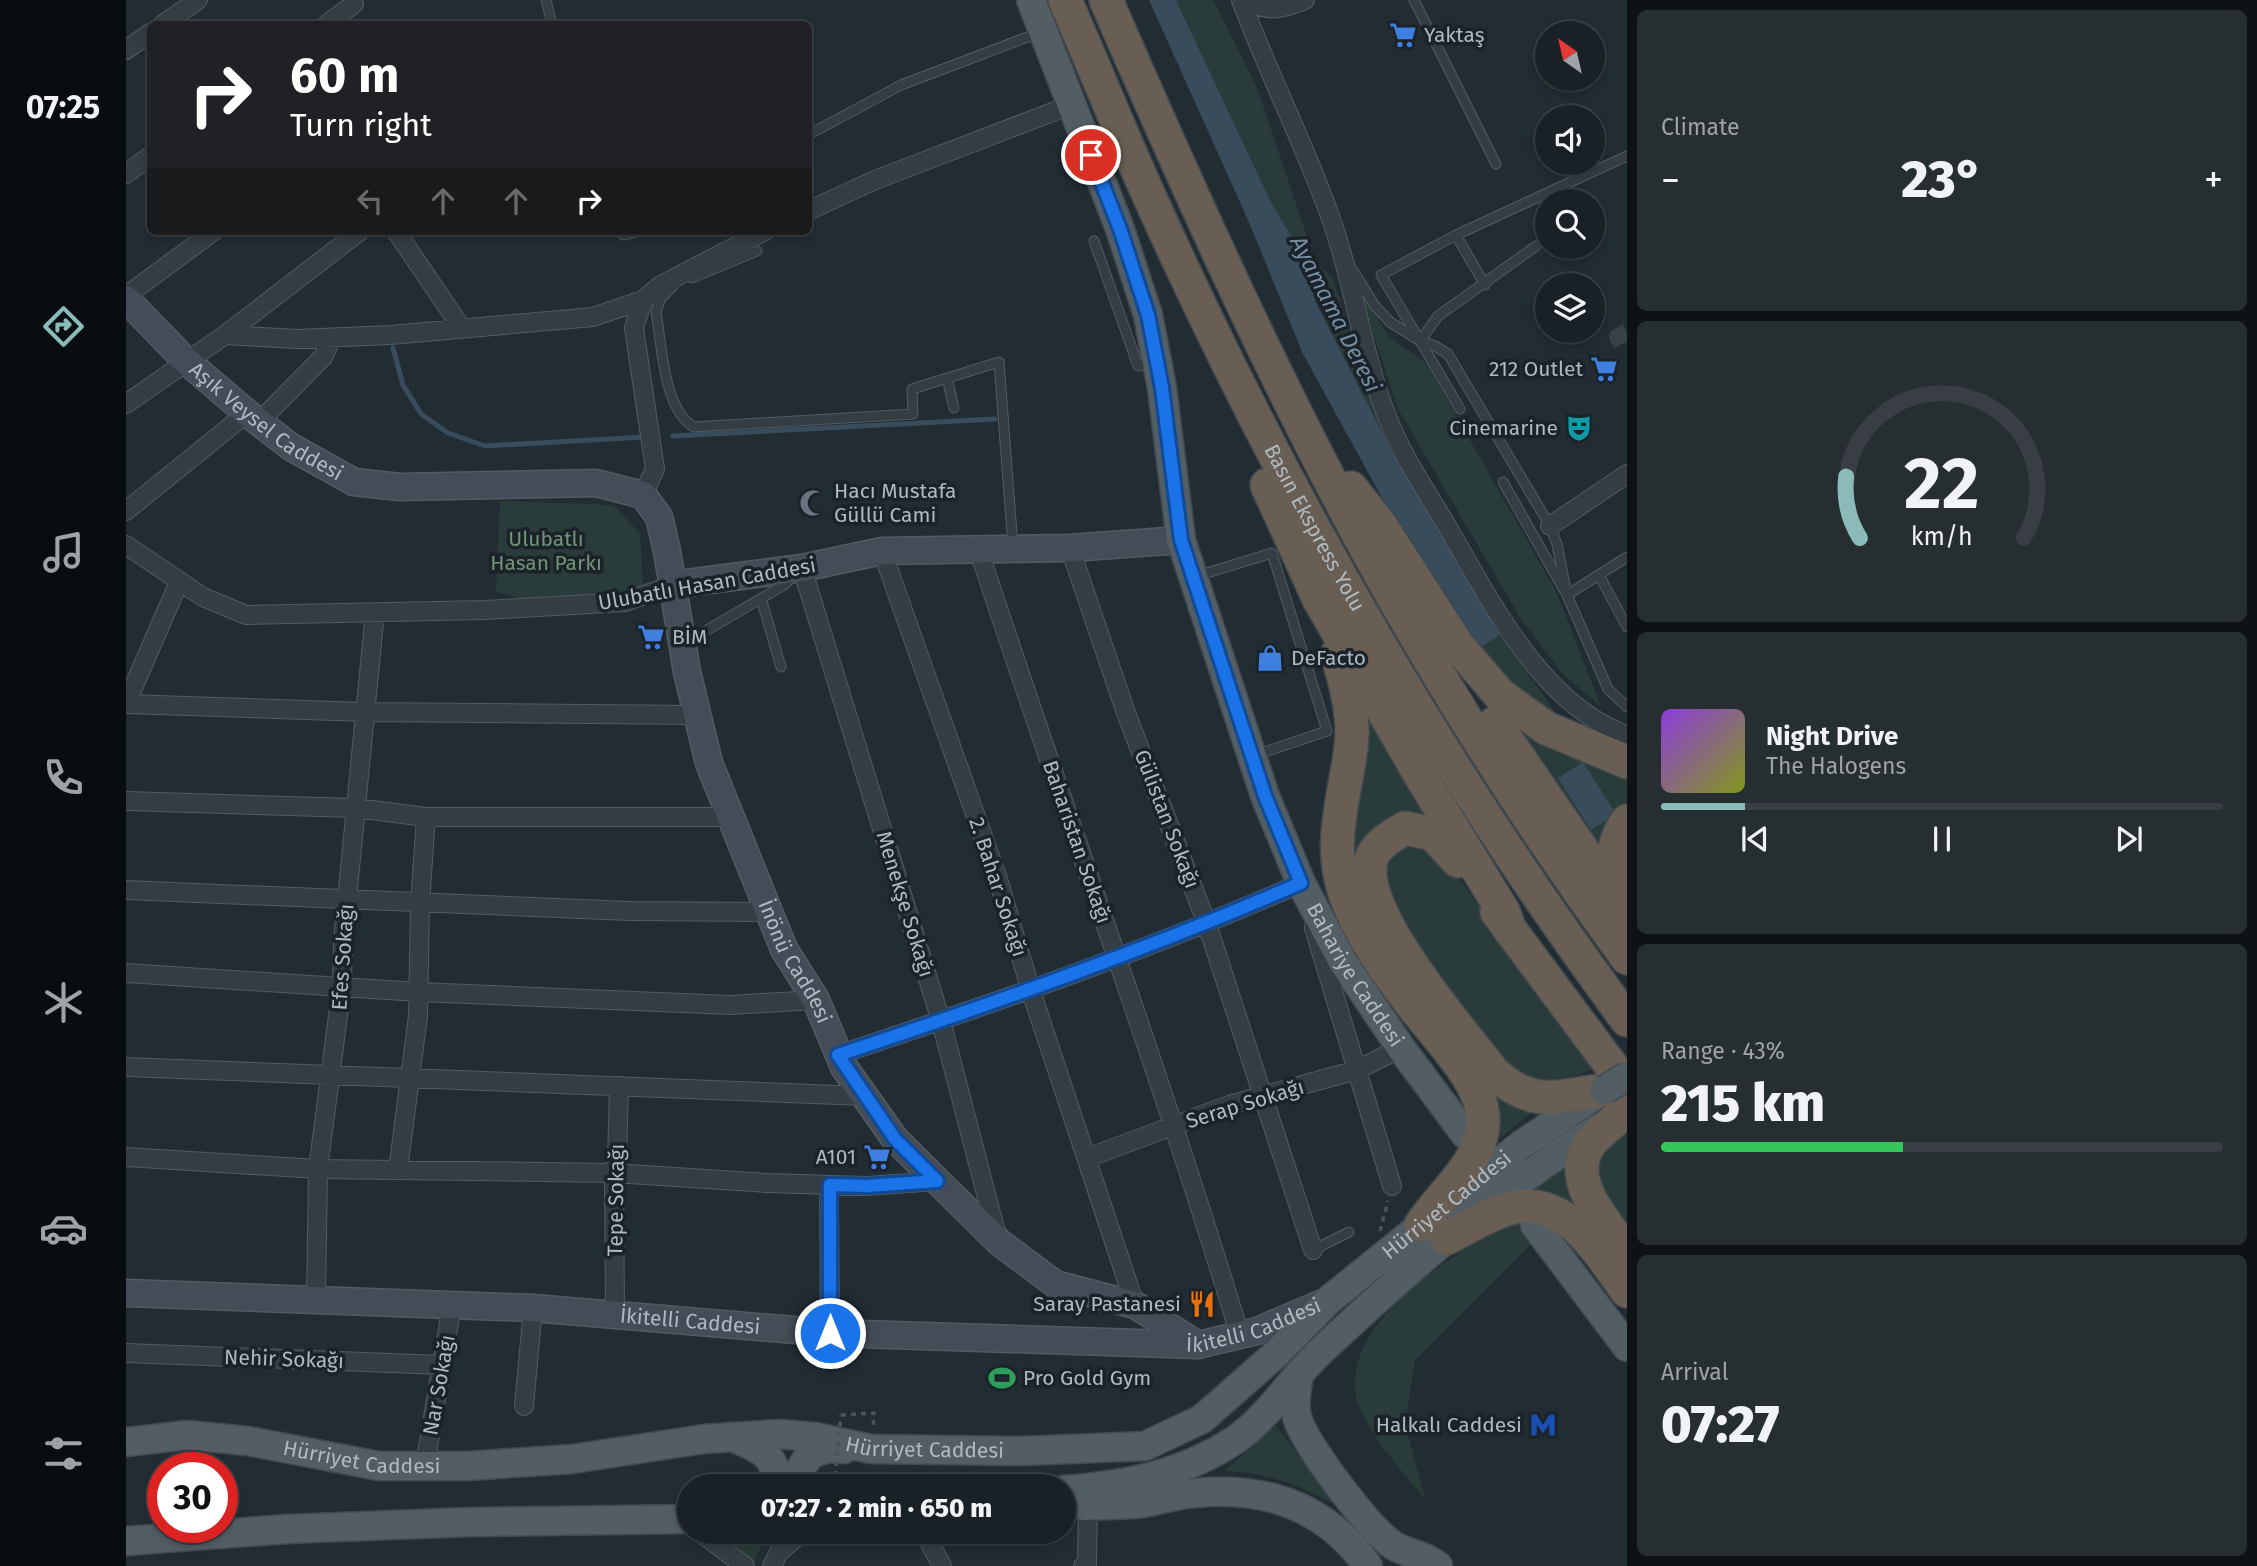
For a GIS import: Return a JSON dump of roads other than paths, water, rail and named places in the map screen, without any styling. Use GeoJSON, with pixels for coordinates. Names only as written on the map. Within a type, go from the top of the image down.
{"type":"FeatureCollection","features":[{"type":"Feature","properties":{"kind":"highway","name":"Basın Ekspress Yolu"},"geometry":{"type":"LineString","coordinates":[[1065,0],[1149,197],[1227,361],[1340,578],[1416,708],[1519,871],[1627,1020]]}},
{"type":"Feature","properties":{"kind":"highway","name":"Basın Ekspress Yolu"},"geometry":{"type":"LineString","coordinates":[[1106,0],[1231,281],[1320,461],[1393,595],[1515,796],[1627,958]]}},
{"type":"Feature","properties":{"kind":"highway"},"geometry":{"type":"LineString","coordinates":[[1149,197],[1159,242],[1175,285],[1319,599],[1422,778],[1491,890],[1510,930]]}},
{"type":"Feature","properties":{"kind":"highway"},"geometry":{"type":"LineString","coordinates":[[1320,461],[1356,492],[1458,646],[1500,695],[1546,728],[1627,762]]}},
{"type":"Feature","properties":{"kind":"highway"},"geometry":{"type":"LineString","coordinates":[[1393,595],[1419,620],[1471,686],[1627,915]]}},
{"type":"Feature","properties":{"kind":"highway"},"geometry":{"type":"LineString","coordinates":[[1319,599],[1343,673],[1352,724],[1336,831],[1342,885],[1377,957],[1469,1079],[1483,1110],[1477,1150],[1434,1232]]}},
{"type":"Feature","properties":{"kind":"highway"},"geometry":{"type":"LineString","coordinates":[[1627,821],[1612,852],[1614,870],[1627,901]]}},
{"type":"Feature","properties":{"kind":"highway"},"geometry":{"type":"LineString","coordinates":[[1405,828],[1433,834],[1447,847],[1510,930],[1621,1096],[1533,1098],[1508,1086],[1494,1073],[1403,953],[1372,889],[1369,876],[1371,857],[1383,844],[1405,828]]}},
{"type":"Feature","properties":{"kind":"highway"},"geometry":{"type":"LineString","coordinates":[[1621,1096],[1587,1148],[1582,1176],[1594,1204],[1627,1252]]}},
{"type":"Feature","properties":{"kind":"highway"},"geometry":{"type":"LineString","coordinates":[[1434,1232],[1510,1208],[1544,1207],[1573,1224],[1627,1291]]}},
{"type":"Feature","properties":{"kind":"main road","name":"Bahariye Caddesi"},"geometry":{"type":"LineString","coordinates":[[1031,0],[1120,229],[1148,315],[1181,540],[1251,757],[1301,883],[1343,962],[1401,1048],[1465,1134]]}},
{"type":"Feature","properties":{"kind":"main road","name":"Aşık Veysel Caddesi"},"geometry":{"type":"LineString","coordinates":[[126,298],[185,360],[253,418],[291,447],[354,482],[400,487],[596,483],[643,495]]}},
{"type":"Feature","properties":{"kind":"main road","name":"İnönü Caddesi"},"geometry":{"type":"LineString","coordinates":[[643,495],[659,517],[681,640],[709,763],[784,949],[816,1000],[838,1055],[864,1096],[895,1139],[937,1181],[999,1242],[1055,1284],[1135,1305],[1198,1345]]}},
{"type":"Feature","properties":{"kind":"main road","name":"Ulubatlı Hasan Caddesi"},"geometry":{"type":"LineString","coordinates":[[672,585],[802,568],[882,551],[1070,548],[1181,540]]}},
{"type":"Feature","properties":{"kind":"main road","name":"Hürriyet Caddesi"},"geometry":{"type":"LineString","coordinates":[[126,1441],[187,1435],[248,1441],[379,1466],[572,1459],[732,1437],[779,1434],[871,1449],[1045,1451],[1145,1446],[1202,1419],[1277,1353],[1329,1300],[1434,1232],[1521,1145],[1621,1096]]}},
{"type":"Feature","properties":{"kind":"main road"},"geometry":{"type":"LineString","coordinates":[[1535,1225],[1627,1347]]}},
{"type":"Feature","properties":{"kind":"main road"},"geometry":{"type":"LineString","coordinates":[[1076,1489],[1111,1486],[1170,1474],[1208,1456],[1256,1424],[1320,1351],[1434,1232]]}},
{"type":"Feature","properties":{"kind":"main road","name":"İkitelli Caddesi"},"geometry":{"type":"LineString","coordinates":[[126,1293],[533,1308],[830,1333],[1198,1345],[1240,1336],[1329,1300]]}},
{"type":"Feature","properties":{"kind":"main road"},"geometry":{"type":"LineString","coordinates":[[1299,1374],[1295,1401],[1297,1418],[1315,1451],[1348,1497],[1390,1543],[1438,1566]]}},
{"type":"Feature","properties":{"kind":"main road"},"geometry":{"type":"LineString","coordinates":[[732,1437],[762,1450],[773,1462],[775,1474]]}},
{"type":"Feature","properties":{"kind":"main road"},"geometry":{"type":"LineString","coordinates":[[801,1474],[800,1470],[810,1454],[828,1448],[871,1449]]}},
{"type":"Feature","properties":{"kind":"main road"},"geometry":{"type":"LineString","coordinates":[[1076,1506],[1142,1503],[1195,1493],[1238,1491],[1264,1495],[1329,1522],[1368,1566]]}},
{"type":"Feature","properties":{"kind":"main road"},"geometry":{"type":"LineString","coordinates":[[128,1543],[472,1522],[677,1522]]}},
{"type":"Feature","properties":{"kind":"street"},"geometry":{"type":"LineString","coordinates":[[167,21],[198,0]]}},
{"type":"Feature","properties":{"kind":"street"},"geometry":{"type":"LineString","coordinates":[[1241,0],[1345,256],[1368,362],[1391,426],[1500,617],[1574,706],[1612,730],[1627,735]]}},
{"type":"Feature","properties":{"kind":"street"},"geometry":{"type":"LineString","coordinates":[[1249,0],[1259,8],[1282,9],[1305,0]]}},
{"type":"Feature","properties":{"kind":"street"},"geometry":{"type":"LineString","coordinates":[[331,21],[354,4]]}},
{"type":"Feature","properties":{"kind":"street"},"geometry":{"type":"LineString","coordinates":[[126,50],[147,35]]}},
{"type":"Feature","properties":{"kind":"street"},"geometry":{"type":"LineString","coordinates":[[812,209],[875,180],[1071,105]]}},
{"type":"Feature","properties":{"kind":"street"},"geometry":{"type":"LineString","coordinates":[[126,174],[147,158]]}},
{"type":"Feature","properties":{"kind":"street"},"geometry":{"type":"LineString","coordinates":[[126,298],[209,235]]}},
{"type":"Feature","properties":{"kind":"street"},"geometry":{"type":"LineString","coordinates":[[126,404],[185,360],[225,335],[355,235]]}},
{"type":"Feature","properties":{"kind":"street"},"geometry":{"type":"LineString","coordinates":[[399,235],[461,327]]}},
{"type":"Feature","properties":{"kind":"street"},"geometry":{"type":"LineString","coordinates":[[225,335],[331,338],[593,317],[643,300],[661,285],[757,235]]}},
{"type":"Feature","properties":{"kind":"street"},"geometry":{"type":"LineString","coordinates":[[643,300],[634,328],[655,469],[643,495]]}},
{"type":"Feature","properties":{"kind":"street"},"geometry":{"type":"LineString","coordinates":[[126,511],[253,418],[323,357],[331,338]]}},
{"type":"Feature","properties":{"kind":"street"},"geometry":{"type":"LineString","coordinates":[[1550,526],[1627,474]]}},
{"type":"Feature","properties":{"kind":"street","name":"Ulubatlı Hasan Caddesi"},"geometry":{"type":"LineString","coordinates":[[126,545],[202,597],[246,615],[625,602],[672,585]]}},
{"type":"Feature","properties":{"kind":"street","name":"Baharistan Sokağı"},"geometry":{"type":"LineString","coordinates":[[978,548],[1174,1126],[1240,1336]]}},
{"type":"Feature","properties":{"kind":"street","name":"Gülistan Sokağı"},"geometry":{"type":"LineString","coordinates":[[1070,548],[1126,713],[1208,924],[1313,1250]]}},
{"type":"Feature","properties":{"kind":"street","name":"2. Bahar Sokağı"},"geometry":{"type":"LineString","coordinates":[[882,551],[998,879],[1031,991],[1135,1305]]}},
{"type":"Feature","properties":{"kind":"street","name":"Menekşe Sokağı"},"geometry":{"type":"LineString","coordinates":[[802,568],[941,1021],[999,1242]]}},
{"type":"Feature","properties":{"kind":"street"},"geometry":{"type":"LineString","coordinates":[[179,582],[126,704],[365,712],[697,715]]}},
{"type":"Feature","properties":{"kind":"street","name":"Efes Sokağı"},"geometry":{"type":"LineString","coordinates":[[316,1301],[318,1169],[342,985],[347,898],[375,612]]}},
{"type":"Feature","properties":{"kind":"street"},"geometry":{"type":"LineString","coordinates":[[126,801],[356,808],[426,817],[731,817]]}},
{"type":"Feature","properties":{"kind":"street"},"geometry":{"type":"LineString","coordinates":[[398,1170],[418,1016],[420,903],[426,817]]}},
{"type":"Feature","properties":{"kind":"street"},"geometry":{"type":"LineString","coordinates":[[838,1055],[1031,991],[1208,924],[1301,883],[1391,1190]]}},
{"type":"Feature","properties":{"kind":"street"},"geometry":{"type":"LineString","coordinates":[[126,890],[630,911],[769,912]]}},
{"type":"Feature","properties":{"kind":"street"},"geometry":{"type":"LineString","coordinates":[[126,973],[418,992],[730,1005],[816,1000]]}},
{"type":"Feature","properties":{"kind":"street","name":"Serap Sokağı"},"geometry":{"type":"LineString","coordinates":[[1087,1158],[1264,1095],[1357,1070],[1401,1048]]}},
{"type":"Feature","properties":{"kind":"street"},"geometry":{"type":"LineString","coordinates":[[126,1067],[864,1096]]}},
{"type":"Feature","properties":{"kind":"street","name":"Tepe Sokağı"},"geometry":{"type":"LineString","coordinates":[[615,1315],[614,1173],[617,1162],[619,1086]]}},
{"type":"Feature","properties":{"kind":"street"},"geometry":{"type":"LineString","coordinates":[[126,1157],[318,1169],[614,1173],[830,1185],[867,1186],[937,1181]]}},
{"type":"Feature","properties":{"kind":"street"},"geometry":{"type":"LineString","coordinates":[[830,1185],[830,1333]]}},
{"type":"Feature","properties":{"kind":"street","name":"Nar Sokağı"},"geometry":{"type":"LineString","coordinates":[[425,1465],[452,1305]]}},
{"type":"Feature","properties":{"kind":"street"},"geometry":{"type":"LineString","coordinates":[[524,1406],[533,1308]]}},
{"type":"Feature","properties":{"kind":"street","name":"Nehir Sokağı"},"geometry":{"type":"LineString","coordinates":[[126,1353],[442,1365]]}},
{"type":"Feature","properties":{"kind":"street"},"geometry":{"type":"LineString","coordinates":[[1076,1506],[1087,1565]]}},
{"type":"Feature","properties":{"kind":"street"},"geometry":{"type":"LineString","coordinates":[[715,1544],[745,1566]]}},
{"type":"Feature","properties":{"kind":"street"},"geometry":{"type":"LineString","coordinates":[[772,1566],[779,1552],[789,1544]]}},
{"type":"Feature","properties":{"kind":"street"},"geometry":{"type":"LineString","coordinates":[[937,1544],[942,1566]]}},
{"type":"Feature","properties":{"kind":"lane"},"geometry":{"type":"LineString","coordinates":[[546,0],[551,21]]}},
{"type":"Feature","properties":{"kind":"lane"},"geometry":{"type":"LineString","coordinates":[[1415,0],[1496,163]]}},
{"type":"Feature","properties":{"kind":"lane"},"geometry":{"type":"LineString","coordinates":[[812,133],[901,85],[1043,32]]}},
{"type":"Feature","properties":{"kind":"lane"},"geometry":{"type":"LineString","coordinates":[[1460,410],[1381,275],[1457,235],[1627,156]]}},
{"type":"Feature","properties":{"kind":"lane"},"geometry":{"type":"LineString","coordinates":[[1457,235],[1485,285]]}},
{"type":"Feature","properties":{"kind":"lane"},"geometry":{"type":"LineString","coordinates":[[1094,241],[1138,366],[1156,361]]}},
{"type":"Feature","properties":{"kind":"lane"},"geometry":{"type":"LineString","coordinates":[[1420,341],[1438,316],[1535,247]]}},
{"type":"Feature","properties":{"kind":"lane"},"geometry":{"type":"LineString","coordinates":[[757,251],[678,284],[666,292],[658,305],[656,312],[671,397],[677,412],[694,427],[913,414],[912,389],[999,362],[1013,548]]}},
{"type":"Feature","properties":{"kind":"lane"},"geometry":{"type":"LineString","coordinates":[[1345,256],[1374,306],[1390,322],[1420,341],[1448,354],[1550,526],[1558,544],[1567,595]]}},
{"type":"Feature","properties":{"kind":"lane"},"geometry":{"type":"LineString","coordinates":[[947,378],[954,408]]}},
{"type":"Feature","properties":{"kind":"lane"},"geometry":{"type":"LineString","coordinates":[[1503,482],[1567,595],[1608,689],[1627,707]]}},
{"type":"Feature","properties":{"kind":"lane"},"geometry":{"type":"LineString","coordinates":[[1193,578],[1272,553],[1327,731],[1251,757]]}},
{"type":"Feature","properties":{"kind":"lane"},"geometry":{"type":"LineString","coordinates":[[1567,595],[1627,557]]}},
{"type":"Feature","properties":{"kind":"lane"},"geometry":{"type":"LineString","coordinates":[[681,640],[698,636],[784,585],[802,568]]}},
{"type":"Feature","properties":{"kind":"lane"},"geometry":{"type":"LineString","coordinates":[[1599,575],[1627,627]]}},
{"type":"Feature","properties":{"kind":"lane"},"geometry":{"type":"LineString","coordinates":[[761,598],[780,667]]}},
{"type":"Feature","properties":{"kind":"lane"},"geometry":{"type":"LineString","coordinates":[[1313,1250],[1349,1231]]}},
{"type":"Feature","properties":{"kind":"water","name":"Ayamama Deresi"},"geometry":{"type":"Polygon","coordinates":[[[1149,0],[1176,0],[1269,198],[1297,247],[1317,305],[1392,452],[1500,635],[1476,650],[1403,536],[1303,354],[1248,220],[1149,0]]]}},
{"type":"Feature","properties":{"kind":"water"},"geometry":{"type":"Polygon","coordinates":[[[1583,762],[1616,814],[1591,830],[1558,778],[1583,762]]]}},
{"type":"Feature","properties":{"kind":"waterway"},"geometry":{"type":"LineString","coordinates":[[393,348],[403,385],[421,414],[448,433],[485,446],[644,437]]}},
{"type":"Feature","properties":{"kind":"waterway"},"geometry":{"type":"LineString","coordinates":[[673,436],[995,419]]}},
{"type":"Feature","properties":{"kind":"tunnel"},"geometry":{"type":"LineString","coordinates":[[1627,332],[1618,337],[1627,351]]}},
{"type":"Feature","properties":{"kind":"place","name":"Yaktaş"},"geometry":{"type":"Point","coordinates":[1403,35]}},
{"type":"Feature","properties":{"kind":"place","name":"212 Outlet"},"geometry":{"type":"Point","coordinates":[1604,369]}},
{"type":"Feature","properties":{"kind":"place","name":"Cinemarine"},"geometry":{"type":"Point","coordinates":[1579,428]}},
{"type":"Feature","properties":{"kind":"place","name":"Hacı Mustafa Güllü Cami"},"geometry":{"type":"Point","coordinates":[813,503]}},
{"type":"Feature","properties":{"kind":"place","name":"BİM"},"geometry":{"type":"Point","coordinates":[651,637]}},
{"type":"Feature","properties":{"kind":"place","name":"DeFacto"},"geometry":{"type":"Point","coordinates":[1270,658]}},
{"type":"Feature","properties":{"kind":"place","name":"A101"},"geometry":{"type":"Point","coordinates":[877,1157]}},
{"type":"Feature","properties":{"kind":"place","name":"Saray Pastanesi"},"geometry":{"type":"Point","coordinates":[1202,1304]}},
{"type":"Feature","properties":{"kind":"place","name":"Pro Gold Gym"},"geometry":{"type":"Point","coordinates":[1002,1378]}},
{"type":"Feature","properties":{"kind":"place","name":"Halkalı Caddesi"},"geometry":{"type":"Point","coordinates":[1543,1425]}},
{"type":"Feature","properties":{"kind":"park label","name":"Ulubatlı Hasan Parkı"},"geometry":{"type":"Point","coordinates":[546,551]}}]}
